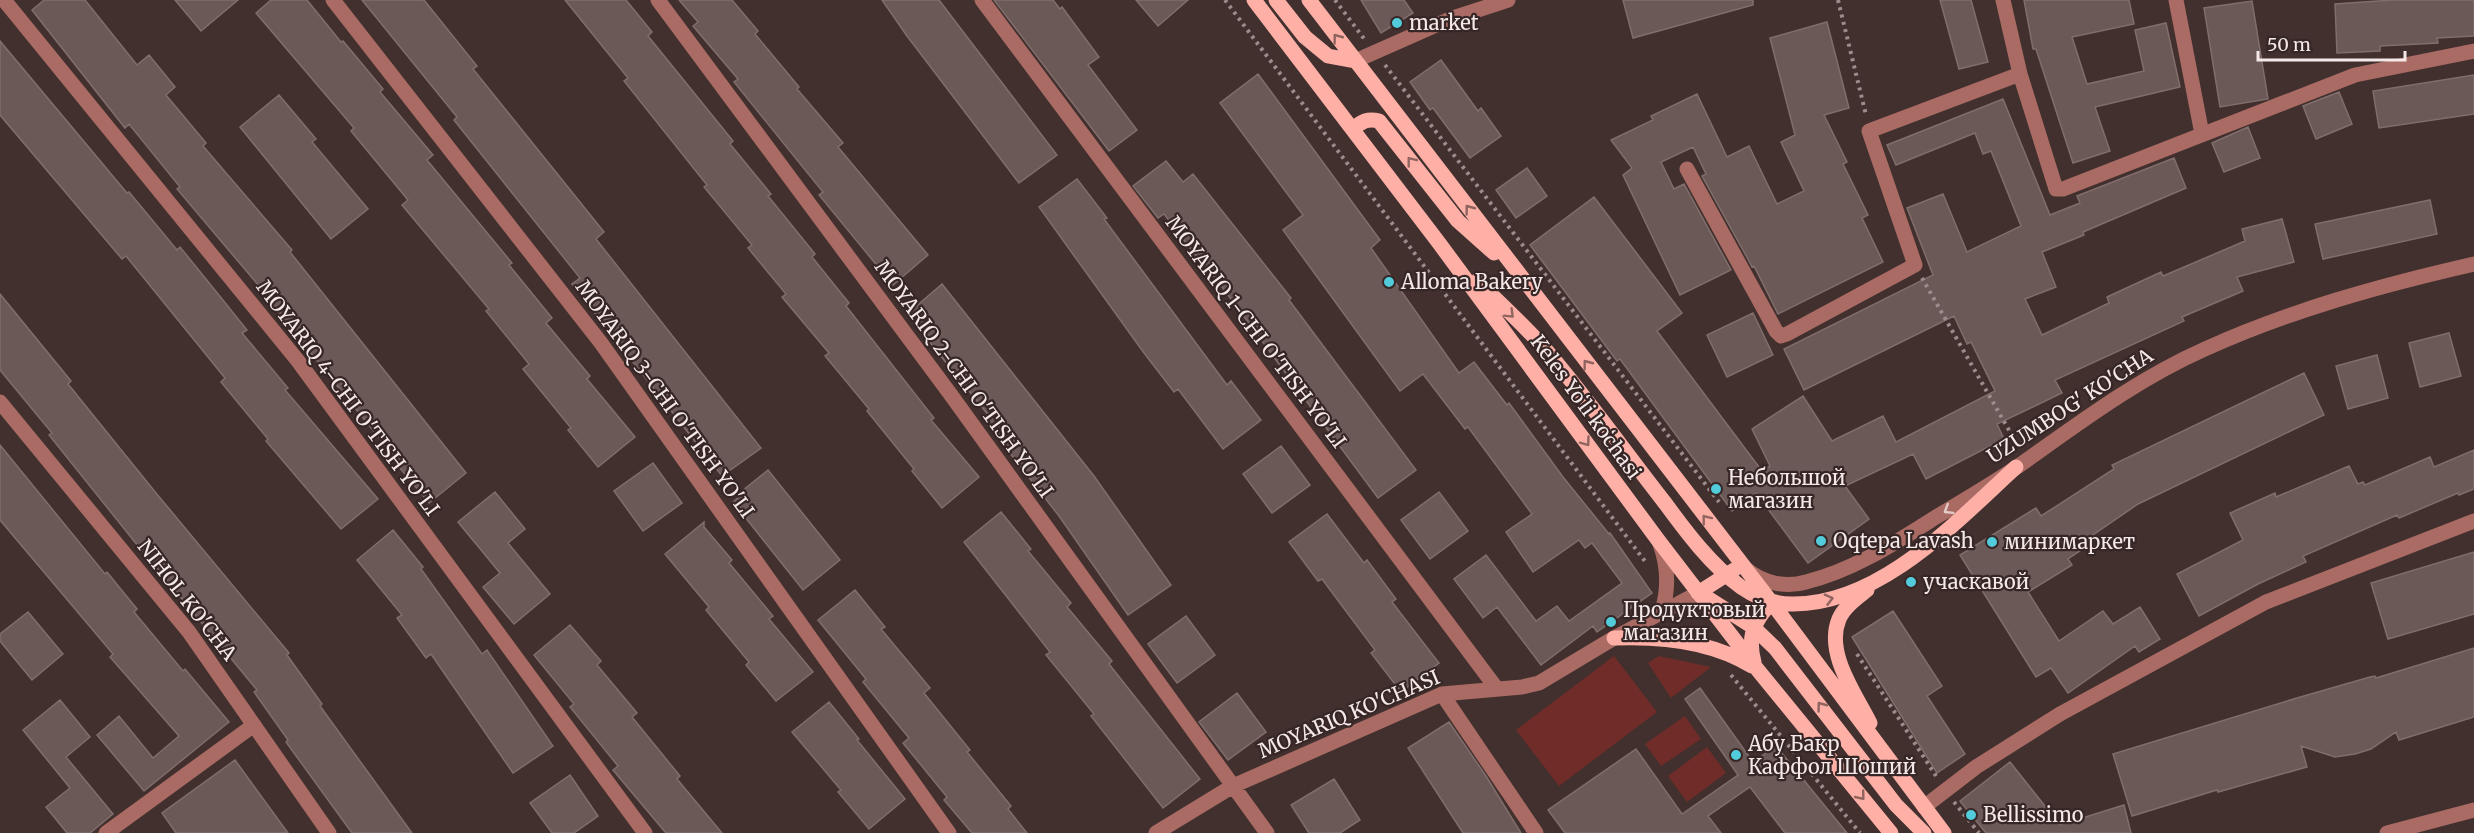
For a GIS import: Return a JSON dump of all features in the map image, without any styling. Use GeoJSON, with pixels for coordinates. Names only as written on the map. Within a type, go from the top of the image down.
{"type":"FeatureCollection","features":[{"type":"Feature","properties":{"kind":"main road","name":"Keles Yoʻli koʻchasi"},"geometry":{"type":"LineString","coordinates":[[1254,0],[1439,243],[1698,593],[1891,833]]}},
{"type":"Feature","properties":{"kind":"main road"},"geometry":{"type":"LineString","coordinates":[[1276,0],[1305,37],[1328,56],[1355,61]]}},
{"type":"Feature","properties":{"kind":"main road","name":"Keles Yoʻli koʻchasi"},"geometry":{"type":"LineString","coordinates":[[1309,0],[1886,755]]}},
{"type":"Feature","properties":{"kind":"main road"},"geometry":{"type":"LineString","coordinates":[[1353,129],[1360,123],[1371,119],[1379,121],[1458,221],[1522,280]]}},
{"type":"Feature","properties":{"kind":"main road"},"geometry":{"type":"LineString","coordinates":[[1439,243],[1545,349],[1680,523],[1726,575],[1756,597],[1772,603],[1793,604],[1826,600],[1881,578]]}},
{"type":"Feature","properties":{"kind":"main road"},"geometry":{"type":"LineString","coordinates":[[1944,833],[1886,755],[1839,660],[1835,636],[1839,618],[1844,611],[1881,578],[1939,536],[2021,463]]}},
{"type":"Feature","properties":{"kind":"main road"},"geometry":{"type":"LineString","coordinates":[[1741,565],[1698,593],[1753,627],[1793,669],[1896,805],[1924,833]]}},
{"type":"Feature","properties":{"kind":"main road","name":"UZUMBOG' KO'CHA"},"geometry":{"type":"LineString","coordinates":[[1753,627],[1760,614],[1772,603]]}},
{"type":"Feature","properties":{"kind":"main road"},"geometry":{"type":"LineString","coordinates":[[1753,627],[1751,652],[1757,669]]}},
{"type":"Feature","properties":{"kind":"main road"},"geometry":{"type":"LineString","coordinates":[[1614,638],[1658,638],[1710,648],[1757,669]]}},
{"type":"Feature","properties":{"kind":"street","name":"MOYARIQ 4-CHI O'TISH YO'LI"},"geometry":{"type":"LineString","coordinates":[[4,0],[298,361],[645,833]]}},
{"type":"Feature","properties":{"kind":"street","name":"MOYARIQ 3-CHI O'TISH YO'LI"},"geometry":{"type":"LineString","coordinates":[[333,0],[601,343],[949,833]]}},
{"type":"Feature","properties":{"kind":"street","name":"MOYARIQ 2-CHI O'TISH YO'LI"},"geometry":{"type":"LineString","coordinates":[[658,0],[951,395],[1267,833]]}},
{"type":"Feature","properties":{"kind":"street","name":"MOYARIQ 1-CHI O'TISH YO'LI"},"geometry":{"type":"LineString","coordinates":[[982,0],[1497,689]]}},
{"type":"Feature","properties":{"kind":"street"},"geometry":{"type":"LineString","coordinates":[[1355,61],[1450,19],[1508,0]]}},
{"type":"Feature","properties":{"kind":"street"},"geometry":{"type":"LineString","coordinates":[[2003,0],[2020,74],[2056,189],[2062,189],[2355,75],[2474,51]]}},
{"type":"Feature","properties":{"kind":"street"},"geometry":{"type":"LineString","coordinates":[[2176,0],[2202,134]]}},
{"type":"Feature","properties":{"kind":"street"},"geometry":{"type":"LineString","coordinates":[[1687,169],[1776,331],[1781,336],[1915,265],[1869,131],[2020,74]]}},
{"type":"Feature","properties":{"kind":"street","name":"UZUMBOG' KO'CHA"},"geometry":{"type":"LineString","coordinates":[[1772,603],[1805,583],[1838,572],[1876,554],[2021,463],[2108,402],[2156,373],[2205,349],[2274,321],[2360,293],[2474,264]]}},
{"type":"Feature","properties":{"kind":"street","name":"NIHOL KO'CHA"},"geometry":{"type":"LineString","coordinates":[[0,402],[189,632],[329,833]]}},
{"type":"Feature","properties":{"kind":"street"},"geometry":{"type":"LineString","coordinates":[[1924,807],[1976,767],[2060,714],[2266,602],[2474,521]]}},
{"type":"Feature","properties":{"kind":"street"},"geometry":{"type":"LineString","coordinates":[[1658,540],[1665,561],[1667,591],[1662,611]]}},
{"type":"Feature","properties":{"kind":"street","name":"UZUMBOG' KO'CHA"},"geometry":{"type":"LineString","coordinates":[[1741,565],[1758,578],[1769,582],[1805,583]]}},
{"type":"Feature","properties":{"kind":"street","name":"MOYARIQ KO'CHASI"},"geometry":{"type":"LineString","coordinates":[[1156,833],[1233,786],[1442,694],[1539,683],[1614,638],[1698,593]]}},
{"type":"Feature","properties":{"kind":"street"},"geometry":{"type":"LineString","coordinates":[[1442,694],[1536,833]]}},
{"type":"Feature","properties":{"kind":"street"},"geometry":{"type":"LineString","coordinates":[[106,833],[254,725]]}},
{"type":"Feature","properties":{"kind":"street"},"geometry":{"type":"LineString","coordinates":[[2387,833],[2474,810]]}},
{"type":"Feature","properties":{"kind":"path"},"geometry":{"type":"LineString","coordinates":[[1225,0],[1667,591]]}},
{"type":"Feature","properties":{"kind":"path"},"geometry":{"type":"LineString","coordinates":[[1335,0],[1723,507]]}},
{"type":"Feature","properties":{"kind":"path"},"geometry":{"type":"LineString","coordinates":[[1838,0],[1869,131]]}},
{"type":"Feature","properties":{"kind":"path"},"geometry":{"type":"LineString","coordinates":[[1307,109],[1313,106]]}},
{"type":"Feature","properties":{"kind":"path"},"geometry":{"type":"LineString","coordinates":[[1915,265],[2021,463]]}},
{"type":"Feature","properties":{"kind":"path"},"geometry":{"type":"LineString","coordinates":[[1710,648],[1860,833]]}},
{"type":"Feature","properties":{"kind":"path"},"geometry":{"type":"LineString","coordinates":[[1854,651],[1945,791],[1979,833]]}},
{"type":"Feature","properties":{"kind":"shaded area"},"geometry":{"type":"Polygon","coordinates":[[[1614,656],[1657,712],[1559,786],[1516,730],[1614,656]]]}},
{"type":"Feature","properties":{"kind":"shaded area"},"geometry":{"type":"Polygon","coordinates":[[[1659,656],[1711,667],[1671,698],[1648,663],[1659,656]]]}},
{"type":"Feature","properties":{"kind":"shaded area"},"geometry":{"type":"Polygon","coordinates":[[[1685,716],[1701,739],[1661,766],[1645,744],[1685,716]]]}},
{"type":"Feature","properties":{"kind":"shaded area"},"geometry":{"type":"Polygon","coordinates":[[[1707,747],[1726,773],[1687,802],[1668,776],[1707,747]]]}},
{"type":"Feature","properties":{"kind":"building"},"geometry":{"type":"Polygon","coordinates":[[[44,0],[85,0],[137,65],[149,55],[175,87],[166,95],[206,143],[203,146],[292,250],[290,252],[466,473],[429,503],[268,300],[270,299],[177,189],[180,187],[129,124],[125,128],[32,10],[44,0]]]}},
{"type":"Feature","properties":{"kind":"building"},"geometry":{"type":"Polygon","coordinates":[[[175,0],[238,0],[201,31],[175,0]]]}},
{"type":"Feature","properties":{"kind":"building"},"geometry":{"type":"Polygon","coordinates":[[[271,0],[307,0],[383,89],[380,92],[433,155],[427,160],[512,263],[509,265],[552,318],[546,323],[590,376],[587,379],[635,437],[598,467],[568,430],[571,428],[523,369],[529,364],[486,311],[489,309],[402,205],[408,200],[351,131],[354,128],[256,13],[271,0]]]}},
{"type":"Feature","properties":{"kind":"building"},"geometry":{"type":"Polygon","coordinates":[[[362,0],[424,0],[477,66],[473,69],[604,232],[596,239],[761,448],[722,476],[572,284],[580,278],[454,120],[457,117],[362,0]]]}},
{"type":"Feature","properties":{"kind":"building"},"geometry":{"type":"Polygon","coordinates":[[[565,0],[626,0],[652,32],[648,36],[733,141],[730,144],[771,194],[768,196],[815,254],[812,257],[849,303],[846,306],[934,418],[931,420],[979,477],[942,508],[867,411],[869,409],[825,356],[829,353],[782,297],[786,294],[748,248],[752,245],[704,187],[707,185],[624,81],[628,78],[565,0]]]}},
{"type":"Feature","properties":{"kind":"building"},"geometry":{"type":"Polygon","coordinates":[[[679,0],[732,0],[758,31],[755,34],[799,87],[797,89],[843,143],[838,147],[928,255],[893,285],[819,195],[823,192],[734,82],[738,79],[693,26],[698,22],[679,0]]]}},
{"type":"Feature","properties":{"kind":"building"},"geometry":{"type":"Polygon","coordinates":[[[882,0],[939,0],[1057,155],[1019,183],[882,0]]]}},
{"type":"Feature","properties":{"kind":"building"},"geometry":{"type":"Polygon","coordinates":[[[994,0],[1053,0],[1060,9],[1062,7],[1099,57],[1088,65],[1137,130],[1109,151],[994,0]]]}},
{"type":"Feature","properties":{"kind":"building"},"geometry":{"type":"Polygon","coordinates":[[[1136,0],[1188,0],[1158,26],[1136,0]]]}},
{"type":"Feature","properties":{"kind":"building"},"geometry":{"type":"Polygon","coordinates":[[[1361,0],[1404,0],[1413,13],[1381,33],[1361,0]]]}},
{"type":"Feature","properties":{"kind":"building"},"geometry":{"type":"Polygon","coordinates":[[[1623,0],[1753,0],[1753,5],[1633,38],[1623,0]]]}},
{"type":"Feature","properties":{"kind":"building"},"geometry":{"type":"Polygon","coordinates":[[[1940,0],[1971,0],[1988,62],[1959,69],[1940,0]]]}},
{"type":"Feature","properties":{"kind":"building"},"geometry":{"type":"Polygon","coordinates":[[[2024,0],[2129,0],[2134,24],[2072,37],[2087,84],[2144,71],[2135,30],[2166,23],[2180,87],[2095,107],[2110,151],[2073,163],[2036,49],[2033,49],[2024,0]]]}},
{"type":"Feature","properties":{"kind":"building"},"geometry":{"type":"Polygon","coordinates":[[[2392,0],[2474,0],[2474,36],[2437,38],[2438,43],[2380,46],[2380,51],[2337,53],[2335,4],[2392,0]]]}},
{"type":"Feature","properties":{"kind":"building"},"geometry":{"type":"Polygon","coordinates":[[[2252,1],[2268,99],[2220,107],[2204,8],[2252,1]]]}},
{"type":"Feature","properties":{"kind":"building"},"geometry":{"type":"Polygon","coordinates":[[[1827,22],[1849,108],[1824,115],[1847,162],[1843,164],[1868,215],[1862,218],[1883,262],[1778,314],[1754,266],[1752,267],[1702,176],[1706,174],[1693,147],[1661,162],[1674,189],[1684,184],[1731,270],[1680,295],[1623,175],[1632,168],[1611,140],[1653,120],[1651,116],[1697,94],[1727,157],[1749,146],[1777,204],[1804,191],[1781,142],[1795,135],[1770,38],[1827,22]]]}},
{"type":"Feature","properties":{"kind":"building"},"geometry":{"type":"Polygon","coordinates":[[[0,41],[127,193],[129,192],[177,250],[180,247],[247,330],[242,333],[288,388],[285,390],[378,499],[341,529],[266,441],[268,439],[221,382],[225,378],[126,256],[122,259],[0,115],[0,41]]]}},
{"type":"Feature","properties":{"kind":"building"},"geometry":{"type":"Polygon","coordinates":[[[1441,60],[1478,111],[1481,108],[1501,136],[1470,158],[1433,108],[1430,110],[1410,82],[1441,60]]]}},
{"type":"Feature","properties":{"kind":"building"},"geometry":{"type":"Polygon","coordinates":[[[1258,74],[1380,240],[1371,248],[1459,373],[1474,362],[1507,405],[1509,403],[1563,477],[1610,533],[1652,593],[1597,632],[1593,626],[1541,665],[1497,607],[1483,618],[1454,579],[1486,555],[1536,621],[1557,606],[1569,621],[1622,583],[1592,543],[1585,548],[1579,540],[1533,572],[1506,532],[1532,514],[1468,427],[1465,429],[1423,374],[1400,391],[1283,230],[1303,215],[1220,103],[1258,74]]]}},
{"type":"Feature","properties":{"kind":"building"},"geometry":{"type":"Polygon","coordinates":[[[2474,75],[2474,114],[2379,128],[2373,91],[2474,75]]]}},
{"type":"Feature","properties":{"kind":"building"},"geometry":{"type":"Polygon","coordinates":[[[2339,92],[2352,124],[2316,139],[2303,106],[2339,92]]]}},
{"type":"Feature","properties":{"kind":"building"},"geometry":{"type":"Polygon","coordinates":[[[279,95],[316,139],[312,142],[368,209],[331,239],[240,127],[279,95]]]}},
{"type":"Feature","properties":{"kind":"building"},"geometry":{"type":"Polygon","coordinates":[[[2003,99],[2050,215],[2080,203],[2077,196],[2174,158],[2186,188],[2042,252],[2056,287],[2025,299],[2042,335],[2109,303],[2107,297],[2161,272],[2163,276],[2245,241],[2242,229],[2282,219],[2294,262],[2237,277],[2243,291],[2182,317],[2184,321],[2055,380],[2062,393],[1997,424],[2004,439],[1926,479],[1913,454],[1845,486],[1869,519],[1808,563],[1756,493],[1732,511],[1620,359],[1617,361],[1530,245],[1594,197],[1682,313],[1657,331],[1762,471],[1770,466],[1752,429],[1803,396],[1832,441],[1883,416],[1896,442],[1995,391],[1971,342],[1967,344],[1954,316],[1804,390],[1784,349],[1933,275],[1907,208],[1943,194],[1967,252],[2021,226],[1991,151],[1983,154],[1975,133],[1896,165],[1887,145],[2003,99]]]}},
{"type":"Feature","properties":{"kind":"building"},"geometry":{"type":"Polygon","coordinates":[[[2248,127],[2260,158],[2224,172],[2212,143],[2248,127]]]}},
{"type":"Feature","properties":{"kind":"building"},"geometry":{"type":"Polygon","coordinates":[[[1166,161],[1183,182],[1193,174],[1291,298],[1289,300],[1416,470],[1378,498],[1208,268],[1206,269],[1164,214],[1158,218],[1133,186],[1166,161]]]}},
{"type":"Feature","properties":{"kind":"building"},"geometry":{"type":"Polygon","coordinates":[[[1527,168],[1547,196],[1516,218],[1496,190],[1527,168]]]}},
{"type":"Feature","properties":{"kind":"building"},"geometry":{"type":"Polygon","coordinates":[[[1077,179],[1227,385],[1231,381],[1261,420],[1223,449],[1178,389],[1174,392],[1144,353],[1039,207],[1077,179]]]}},
{"type":"Feature","properties":{"kind":"building"},"geometry":{"type":"Polygon","coordinates":[[[2430,200],[2437,234],[2323,259],[2315,224],[2430,200]]]}},
{"type":"Feature","properties":{"kind":"building"},"geometry":{"type":"Polygon","coordinates":[[[942,284],[1094,476],[1171,585],[1128,615],[1059,516],[984,420],[989,416],[907,314],[942,284]]]}},
{"type":"Feature","properties":{"kind":"building"},"geometry":{"type":"Polygon","coordinates":[[[0,294],[71,381],[68,384],[289,653],[287,655],[322,704],[320,706],[412,833],[352,833],[286,742],[288,740],[254,692],[257,690],[134,541],[49,435],[52,433],[0,370],[0,294]]]}},
{"type":"Feature","properties":{"kind":"building"},"geometry":{"type":"Polygon","coordinates":[[[1753,313],[1773,355],[1727,377],[1707,335],[1753,313]]]}},
{"type":"Feature","properties":{"kind":"building"},"geometry":{"type":"Polygon","coordinates":[[[2449,333],[2461,376],[2420,387],[2409,343],[2449,333]]]}},
{"type":"Feature","properties":{"kind":"building"},"geometry":{"type":"Polygon","coordinates":[[[2377,355],[2388,398],[2348,409],[2336,366],[2377,355]]]}},
{"type":"Feature","properties":{"kind":"building"},"geometry":{"type":"Polygon","coordinates":[[[2304,373],[2324,415],[2138,504],[2090,537],[2093,542],[2068,559],[2072,565],[2028,592],[2059,641],[2103,611],[2113,624],[2140,607],[2160,639],[2139,652],[2135,646],[2068,693],[2051,668],[2036,677],[1960,555],[2036,508],[2041,516],[2114,469],[2112,465],[2304,373]]]}},
{"type":"Feature","properties":{"kind":"building"},"geometry":{"type":"Polygon","coordinates":[[[0,445],[105,574],[107,572],[137,609],[134,612],[229,722],[144,791],[97,735],[119,716],[153,758],[179,736],[110,657],[113,654],[0,520],[0,445]]]}},
{"type":"Feature","properties":{"kind":"building"},"geometry":{"type":"Polygon","coordinates":[[[1281,446],[1310,485],[1272,513],[1243,474],[1281,446]]]}},
{"type":"Feature","properties":{"kind":"building"},"geometry":{"type":"Polygon","coordinates":[[[2474,450],[2474,489],[2459,495],[2458,493],[2399,518],[2397,515],[2303,556],[2306,562],[2258,584],[2199,616],[2177,574],[2243,540],[2230,513],[2275,493],[2276,497],[2349,466],[2358,484],[2363,482],[2365,485],[2430,457],[2434,467],[2474,450]]]}},
{"type":"Feature","properties":{"kind":"building"},"geometry":{"type":"Polygon","coordinates":[[[653,463],[682,503],[643,531],[614,491],[653,463]]]}},
{"type":"Feature","properties":{"kind":"building"},"geometry":{"type":"Polygon","coordinates":[[[768,470],[840,560],[803,590],[733,502],[739,497],[737,495],[768,470]]]}},
{"type":"Feature","properties":{"kind":"building"},"geometry":{"type":"Polygon","coordinates":[[[495,492],[525,529],[508,543],[550,594],[514,624],[483,587],[500,573],[458,522],[495,492]]]}},
{"type":"Feature","properties":{"kind":"building"},"geometry":{"type":"Polygon","coordinates":[[[1439,492],[1468,531],[1430,559],[1401,520],[1439,492]]]}},
{"type":"Feature","properties":{"kind":"building"},"geometry":{"type":"Polygon","coordinates":[[[1001,512],[1031,549],[1028,551],[1071,603],[1067,607],[1112,661],[1109,664],[1200,779],[1163,808],[1091,716],[1094,714],[1046,655],[1050,652],[964,542],[1001,512]]]}},
{"type":"Feature","properties":{"kind":"building"},"geometry":{"type":"Polygon","coordinates":[[[1327,514],[1364,563],[1367,560],[1396,599],[1392,602],[1439,663],[1401,692],[1371,653],[1375,650],[1322,579],[1318,581],[1289,542],[1327,514]]]}},
{"type":"Feature","properties":{"kind":"building"},"geometry":{"type":"Polygon","coordinates":[[[704,522],[704,527],[732,560],[729,563],[773,616],[769,619],[813,672],[776,701],[746,665],[749,662],[706,610],[709,607],[665,554],[704,522]]]}},
{"type":"Feature","properties":{"kind":"building"},"geometry":{"type":"Polygon","coordinates":[[[393,530],[423,567],[421,569],[482,654],[487,650],[553,746],[513,773],[431,654],[426,658],[397,618],[402,615],[357,560],[393,530]]]}},
{"type":"Feature","properties":{"kind":"building"},"geometry":{"type":"Polygon","coordinates":[[[2474,552],[2474,614],[2388,639],[2371,583],[2474,552]]]}},
{"type":"Feature","properties":{"kind":"building"},"geometry":{"type":"Polygon","coordinates":[[[855,590],[885,627],[881,629],[930,688],[924,693],[970,750],[967,752],[1011,806],[1008,809],[1027,833],[972,833],[944,800],[947,797],[903,743],[909,738],[863,682],[866,679],[818,620],[855,590]]]}},
{"type":"Feature","properties":{"kind":"building"},"geometry":{"type":"Polygon","coordinates":[[[1893,611],[1942,686],[1927,696],[1965,754],[1937,773],[1852,637],[1893,611]]]}},
{"type":"Feature","properties":{"kind":"building"},"geometry":{"type":"Polygon","coordinates":[[[28,612],[63,654],[32,680],[0,641],[0,634],[28,612]]]}},
{"type":"Feature","properties":{"kind":"building"},"geometry":{"type":"Polygon","coordinates":[[[1186,616],[1215,655],[1177,683],[1148,644],[1186,616]]]}},
{"type":"Feature","properties":{"kind":"building"},"geometry":{"type":"Polygon","coordinates":[[[570,625],[601,661],[597,665],[637,713],[632,717],[680,776],[677,779],[722,833],[666,833],[613,770],[618,766],[570,707],[574,704],[534,655],[570,625]]]}},
{"type":"Feature","properties":{"kind":"building"},"geometry":{"type":"Polygon","coordinates":[[[2474,648],[2474,717],[2399,740],[2396,732],[2371,749],[2355,754],[2335,757],[2301,746],[2307,767],[2218,792],[2217,790],[2132,816],[2113,754],[2297,698],[2370,677],[2375,676],[2376,678],[2474,648]]]}},
{"type":"Feature","properties":{"kind":"building","name":"Абу Бакр Каффол Шоший"},"geometry":{"type":"Polygon","coordinates":[[[1700,688],[1753,762],[1776,746],[1847,833],[1785,833],[1750,787],[1708,816],[1721,833],[1565,833],[1548,810],[1636,749],[1682,814],[1738,775],[1685,699],[1700,688]]]}},
{"type":"Feature","properties":{"kind":"building"},"geometry":{"type":"Polygon","coordinates":[[[1237,693],[1266,732],[1228,760],[1199,722],[1237,693]]]}},
{"type":"Feature","properties":{"kind":"building"},"geometry":{"type":"Polygon","coordinates":[[[60,700],[90,737],[66,757],[113,814],[90,833],[67,833],[46,807],[70,788],[23,730],[60,700]]]}},
{"type":"Feature","properties":{"kind":"building"},"geometry":{"type":"Polygon","coordinates":[[[829,702],[905,799],[869,829],[838,792],[841,790],[792,732],[829,702]]]}},
{"type":"Feature","properties":{"kind":"building"},"geometry":{"type":"Polygon","coordinates":[[[1449,722],[1521,833],[1463,833],[1408,748],[1449,722]]]}},
{"type":"Feature","properties":{"kind":"building"},"geometry":{"type":"Polygon","coordinates":[[[235,760],[288,833],[176,833],[162,813],[235,760]]]}},
{"type":"Feature","properties":{"kind":"building"},"geometry":{"type":"Polygon","coordinates":[[[2010,762],[2060,825],[2124,805],[2131,833],[1986,833],[1960,801],[2010,762]]]}},
{"type":"Feature","properties":{"kind":"building"},"geometry":{"type":"Polygon","coordinates":[[[570,775],[598,816],[574,833],[552,833],[530,803],[570,775]]]}},
{"type":"Feature","properties":{"kind":"building"},"geometry":{"type":"Polygon","coordinates":[[[1334,779],[1360,820],[1340,833],[1309,833],[1291,805],[1334,779]]]}},
{"type":"Feature","properties":{"kind":"place","name":"market"},"geometry":{"type":"Point","coordinates":[1397,23]}},
{"type":"Feature","properties":{"kind":"place","name":"Alloma Bakery"},"geometry":{"type":"Point","coordinates":[1389,282]}},
{"type":"Feature","properties":{"kind":"place","name":"Небольшой магазин"},"geometry":{"type":"Point","coordinates":[1716,489]}},
{"type":"Feature","properties":{"kind":"place","name":"Oqtepa Lavash"},"geometry":{"type":"Point","coordinates":[1821,541]}},
{"type":"Feature","properties":{"kind":"place","name":"минимаркет"},"geometry":{"type":"Point","coordinates":[1992,542]}},
{"type":"Feature","properties":{"kind":"place","name":"учаскавой"},"geometry":{"type":"Point","coordinates":[1911,582]}},
{"type":"Feature","properties":{"kind":"place","name":"Продуктовый магазин"},"geometry":{"type":"Point","coordinates":[1611,622]}},
{"type":"Feature","properties":{"kind":"place","name":"Абу Бакр Каффол Шоший"},"geometry":{"type":"Point","coordinates":[1736,755]}},
{"type":"Feature","properties":{"kind":"place","name":"Bellissimo"},"geometry":{"type":"Point","coordinates":[1971,815]}}]}
